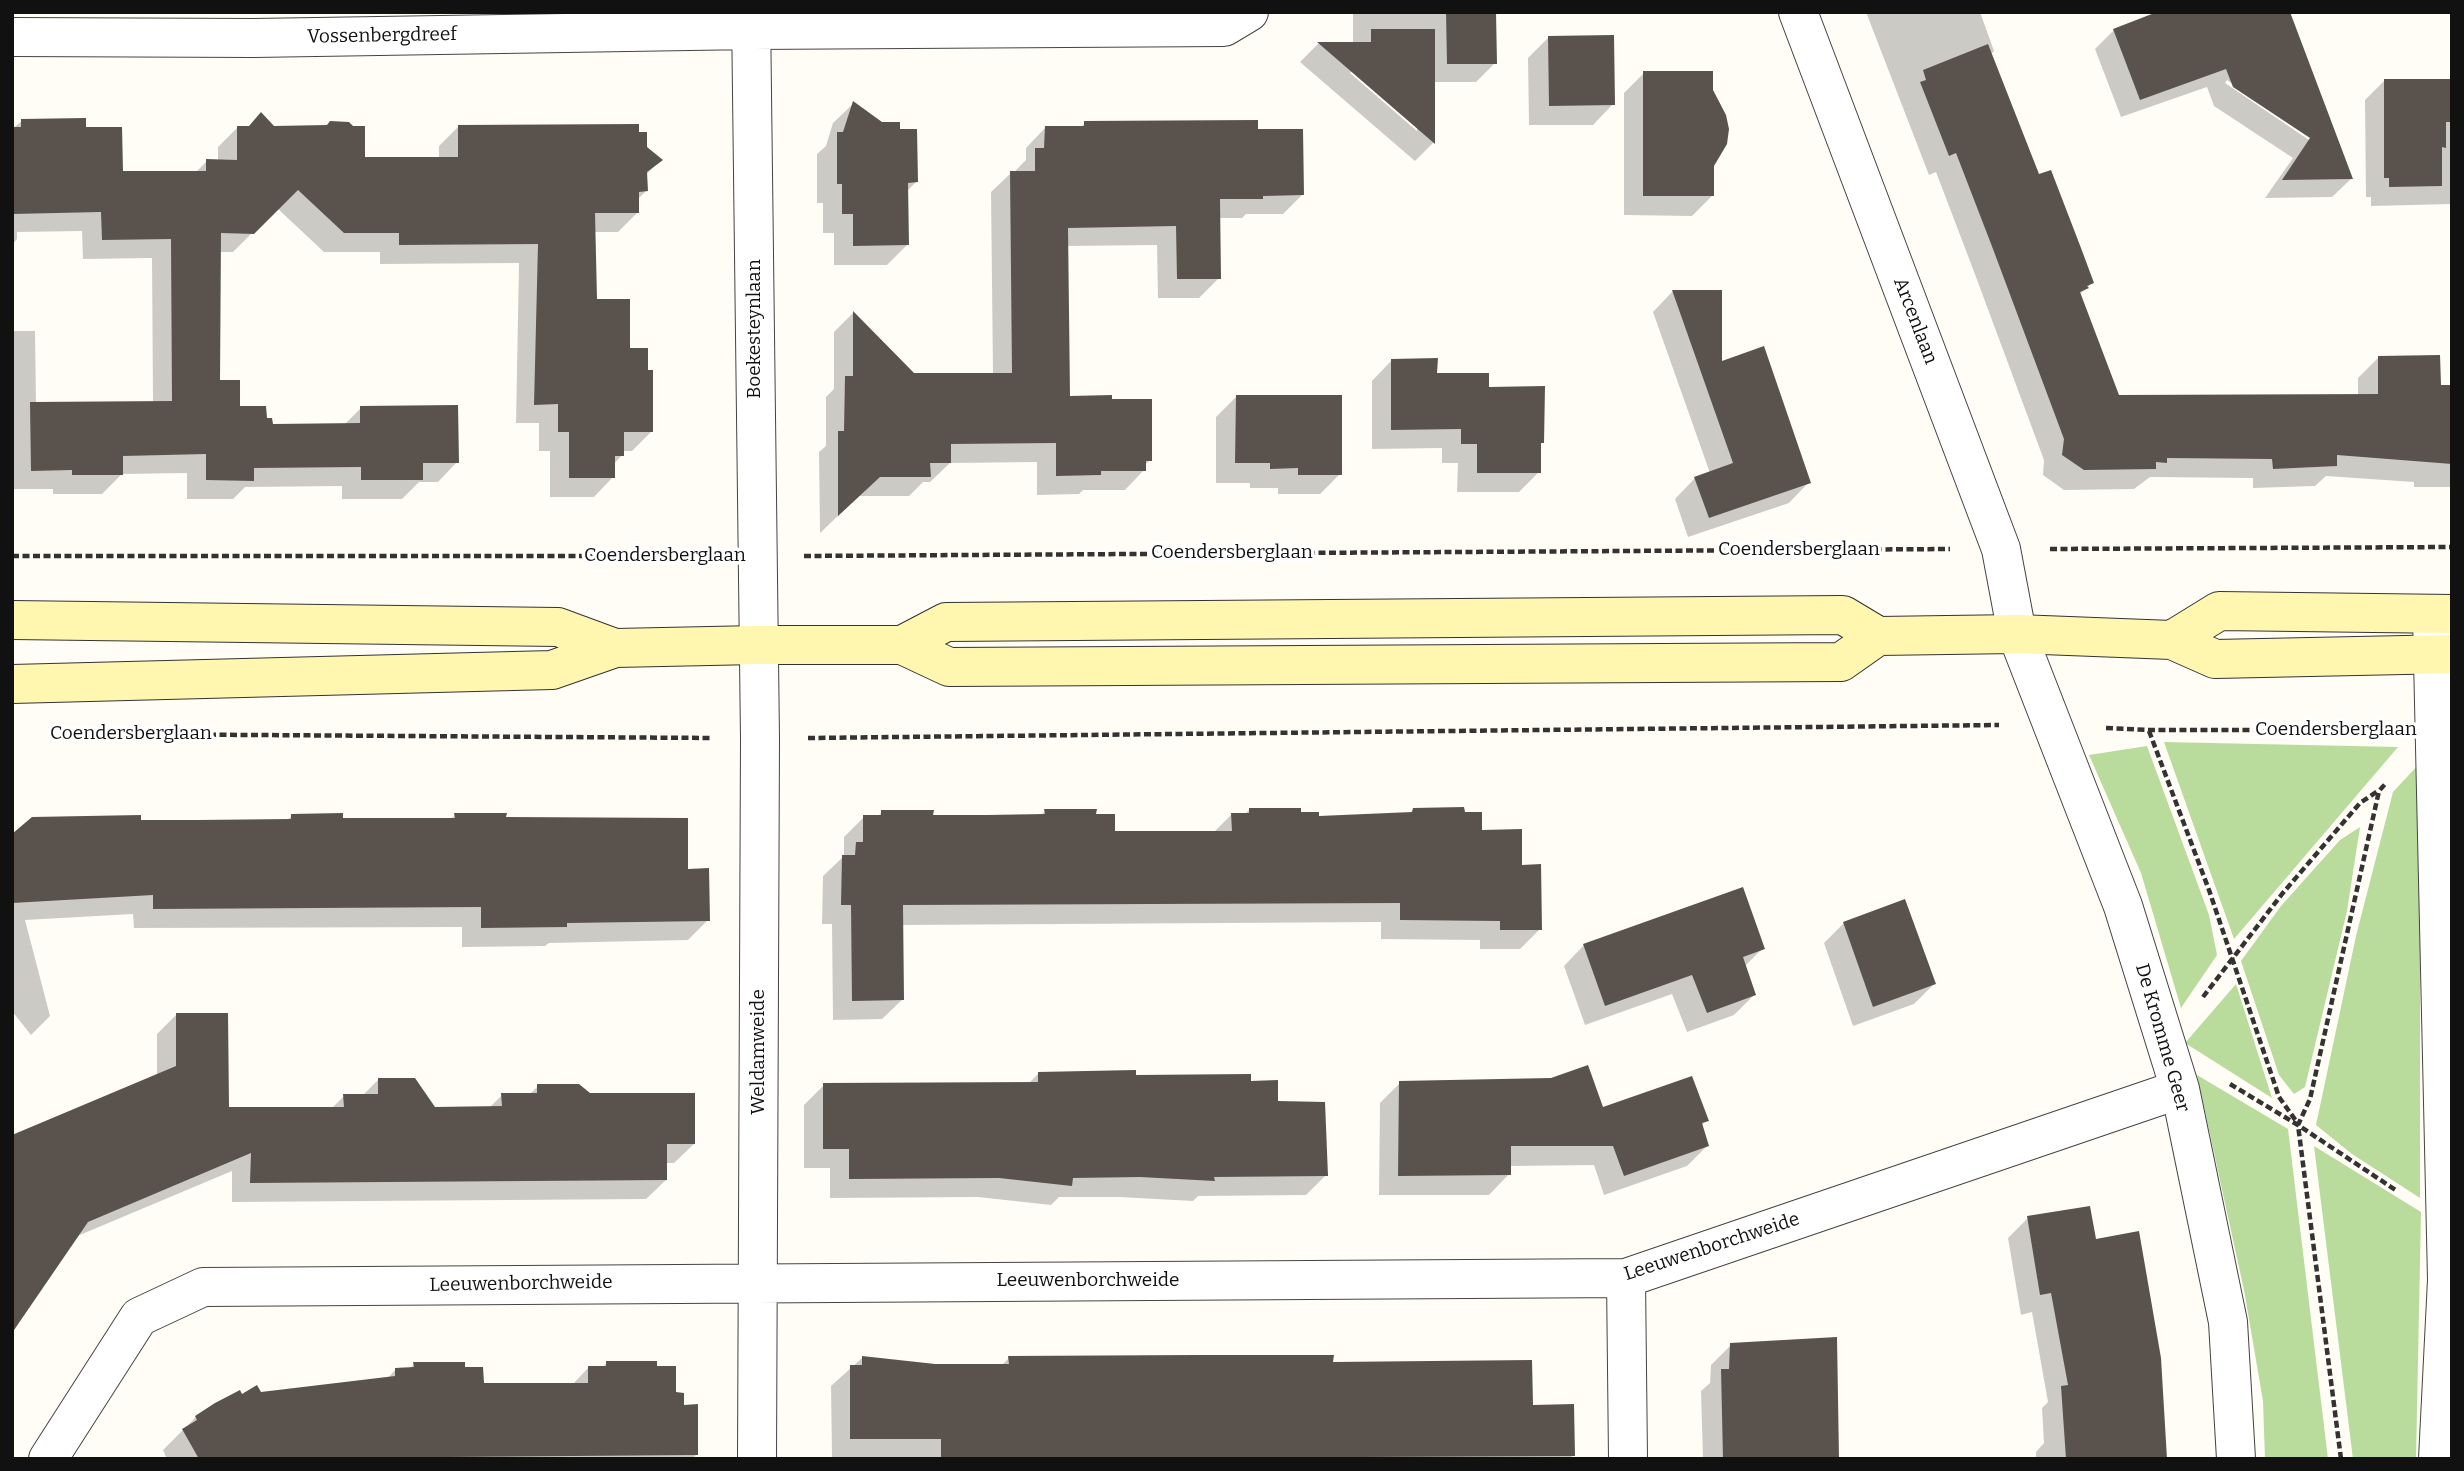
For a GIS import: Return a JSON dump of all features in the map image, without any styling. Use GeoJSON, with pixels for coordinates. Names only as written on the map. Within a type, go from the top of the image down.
{"type":"FeatureCollection","features":[{"type":"Feature","properties":{"kind":"street","name":"Vossenbergdreef"},"geometry":{"type":"LineString","coordinates":[[12,37],[253,25],[752,21],[1224,27],[1249,12]]}},
{"type":"Feature","properties":{"kind":"street","name":"Arcenlaan"},"geometry":{"type":"LineString","coordinates":[[1798,12],[2001,549],[2017,634]]}},
{"type":"Feature","properties":{"kind":"street","name":"Boekesteynlaan"},"geometry":{"type":"LineString","coordinates":[[752,21],[757,645]]}},
{"type":"Feature","properties":{"kind":"street"},"geometry":{"type":"LineString","coordinates":[[2172,640],[2219,611],[2442,614],[2442,654],[2434,731],[2449,1280],[2438,1459]]}},
{"type":"Feature","properties":{"kind":"street"},"geometry":{"type":"LineString","coordinates":[[12,684],[552,670],[615,648],[902,645],[946,622],[1843,615],[1878,636],[2017,634],[2172,640],[2215,659],[2442,654]]}},
{"type":"Feature","properties":{"kind":"street"},"geometry":{"type":"LineString","coordinates":[[12,620],[558,626],[615,648]]}},
{"type":"Feature","properties":{"kind":"street","name":"De Kromme Geer"},"geometry":{"type":"LineString","coordinates":[[2017,634],[2050,725],[2123,906],[2180,1089],[2228,1322],[2236,1459]]}},
{"type":"Feature","properties":{"kind":"street","name":"Weldamweide"},"geometry":{"type":"LineString","coordinates":[[757,645],[760,739],[757,1459]]}},
{"type":"Feature","properties":{"kind":"street","name":"Leeuwenborchweide"},"geometry":{"type":"LineString","coordinates":[[48,1459],[139,1317],[203,1287],[1626,1278],[2180,1089]]}},
{"type":"Feature","properties":{"kind":"street"},"geometry":{"type":"LineString","coordinates":[[1626,1278],[1628,1459]]}},
{"type":"Feature","properties":{"kind":"path","name":"Coendersberglaan"},"geometry":{"type":"LineString","coordinates":[[12,556],[757,556],[2452,547]]}},
{"type":"Feature","properties":{"kind":"path","name":"Coendersberglaan"},"geometry":{"type":"LineString","coordinates":[[95,734],[760,739],[2050,725],[2149,730],[2434,731]]}},
{"type":"Feature","properties":{"kind":"path"},"geometry":{"type":"LineString","coordinates":[[2149,730],[2209,890],[2279,1097],[2298,1125],[2341,1459]]}},
{"type":"Feature","properties":{"kind":"path"},"geometry":{"type":"LineString","coordinates":[[2434,731],[2379,791],[2360,803],[2282,894],[2167,1047],[2298,1125],[2407,1198],[2446,1213]]}},
{"type":"Feature","properties":{"kind":"path"},"geometry":{"type":"LineString","coordinates":[[2298,1125],[2310,1099],[2379,791]]}},
{"type":"Feature","properties":{"kind":"green space"},"geometry":{"type":"Polygon","coordinates":[[[2164,742],[2398,747],[2234,939],[2164,742]]]}},
{"type":"Feature","properties":{"kind":"green space"},"geometry":{"type":"Polygon","coordinates":[[[2147,746],[2209,915],[2217,955],[2181,1008],[2141,873],[2089,755],[2147,746]]]}},
{"type":"Feature","properties":{"kind":"green space"},"geometry":{"type":"Polygon","coordinates":[[[2420,763],[2420,1198],[2352,1154],[2316,1125],[2356,936],[2393,792],[2420,763]]]}},
{"type":"Feature","properties":{"kind":"green space"},"geometry":{"type":"Polygon","coordinates":[[[2360,827],[2347,911],[2305,1087],[2294,1094],[2279,1075],[2241,961],[2281,906],[2340,840],[2360,827]]]}},
{"type":"Feature","properties":{"kind":"green space"},"geometry":{"type":"Polygon","coordinates":[[[2236,984],[2272,1098],[2185,1043],[2236,984]]]}},
{"type":"Feature","properties":{"kind":"green space"},"geometry":{"type":"Polygon","coordinates":[[[2197,1075],[2288,1129],[2328,1459],[2265,1459],[2263,1401],[2244,1290],[2197,1075]]]}},
{"type":"Feature","properties":{"kind":"green space"},"geometry":{"type":"Polygon","coordinates":[[[2314,1146],[2421,1212],[2416,1459],[2353,1459],[2314,1146]]]}},
{"type":"Feature","properties":{"kind":"building"},"geometry":{"type":"Polygon","coordinates":[[[1446,12],[1496,12],[1497,64],[1447,64],[1446,12]]]}},
{"type":"Feature","properties":{"kind":"building"},"geometry":{"type":"Polygon","coordinates":[[[2157,12],[2290,12],[2353,179],[2282,180],[2310,138],[2233,87],[2226,69],[2140,100],[2113,29],[2157,12]]]}},
{"type":"Feature","properties":{"kind":"building"},"geometry":{"type":"Polygon","coordinates":[[[1371,29],[1435,29],[1435,144],[1317,42],[1371,42],[1371,29]]]}},
{"type":"Feature","properties":{"kind":"building"},"geometry":{"type":"Polygon","coordinates":[[[1614,35],[1615,105],[1549,106],[1548,36],[1614,35]]]}},
{"type":"Feature","properties":{"kind":"building"},"geometry":{"type":"Polygon","coordinates":[[[1988,44],[2039,174],[2051,170],[2081,248],[2094,283],[2080,292],[2119,395],[2378,394],[2378,356],[2440,355],[2441,385],[2452,385],[2452,464],[2337,455],[2337,466],[2273,469],[2272,459],[2167,458],[2167,463],[2156,462],[2156,469],[2084,470],[2062,455],[2064,439],[1993,249],[1956,153],[1949,156],[1920,82],[1926,80],[1923,70],[1988,44]]]}},
{"type":"Feature","properties":{"kind":"building"},"geometry":{"type":"Polygon","coordinates":[[[1643,71],[1713,71],[1713,90],[1726,115],[1729,129],[1727,144],[1714,166],[1714,196],[1643,196],[1643,71]]]}},
{"type":"Feature","properties":{"kind":"building"},"geometry":{"type":"Polygon","coordinates":[[[2384,79],[2452,79],[2452,122],[2446,122],[2446,148],[2442,147],[2442,186],[2389,187],[2389,178],[2384,178],[2384,79]]]}},
{"type":"Feature","properties":{"kind":"building"},"geometry":{"type":"Polygon","coordinates":[[[853,101],[882,122],[900,122],[900,129],[917,129],[918,182],[908,183],[909,245],[853,246],[853,214],[842,214],[842,184],[837,184],[837,132],[843,132],[853,101]]]}},
{"type":"Feature","properties":{"kind":"building"},"geometry":{"type":"Polygon","coordinates":[[[261,112],[274,126],[327,125],[330,121],[365,126],[365,157],[458,157],[458,125],[639,124],[639,132],[647,132],[647,147],[663,160],[647,172],[648,191],[639,192],[639,213],[595,213],[597,299],[630,299],[630,348],[648,348],[648,370],[653,370],[653,432],[624,432],[624,456],[615,456],[615,478],[569,478],[569,432],[558,432],[558,404],[534,405],[538,244],[399,245],[399,233],[344,233],[298,190],[254,234],[221,233],[220,380],[240,380],[240,406],[266,406],[267,418],[272,418],[273,424],[360,423],[360,406],[458,405],[459,463],[423,463],[423,480],[361,480],[361,467],[254,468],[254,481],[206,480],[206,454],[123,456],[123,475],[72,475],[72,470],[31,471],[30,402],[172,401],[171,239],[102,240],[101,212],[12,214],[12,127],[21,127],[21,119],[86,118],[86,127],[122,127],[123,171],[206,171],[206,159],[237,160],[237,126],[249,126],[261,112]]]}},
{"type":"Feature","properties":{"kind":"building"},"geometry":{"type":"Polygon","coordinates":[[[1258,120],[1258,129],[1303,129],[1304,195],[1220,199],[1221,279],[1177,279],[1176,226],[1068,228],[1070,396],[1112,395],[1112,399],[1152,399],[1152,461],[1146,461],[1146,471],[1101,471],[1101,475],[1056,476],[1056,443],[951,444],[951,463],[930,463],[931,477],[880,477],[838,516],[838,431],[844,431],[845,376],[853,376],[853,311],[914,373],[1012,373],[1010,171],[1035,171],[1035,148],[1044,148],[1045,126],[1084,126],[1084,121],[1258,120]]]}},
{"type":"Feature","properties":{"kind":"building"},"geometry":{"type":"Polygon","coordinates":[[[1672,290],[1722,290],[1722,361],[1764,346],[1811,483],[1709,518],[1694,477],[1733,463],[1672,290]]]}},
{"type":"Feature","properties":{"kind":"building"},"geometry":{"type":"Polygon","coordinates":[[[1438,358],[1437,373],[1489,373],[1489,387],[1545,386],[1541,473],[1477,473],[1477,444],[1461,444],[1461,429],[1391,430],[1391,359],[1438,358]]]}},
{"type":"Feature","properties":{"kind":"building"},"geometry":{"type":"Polygon","coordinates":[[[1236,395],[1342,395],[1342,475],[1298,475],[1298,468],[1270,469],[1270,463],[1235,463],[1236,395]]]}},
{"type":"Feature","properties":{"kind":"building"},"geometry":{"type":"Polygon","coordinates":[[[1464,807],[1465,812],[1482,812],[1482,830],[1522,829],[1522,865],[1541,864],[1542,930],[1500,930],[1500,921],[1400,920],[1400,903],[903,905],[904,1000],[852,1001],[851,905],[841,905],[842,855],[855,855],[856,842],[863,842],[863,815],[881,815],[881,810],[934,810],[933,815],[987,815],[1045,814],[1044,809],[1097,809],[1096,814],[1115,814],[1115,831],[1232,831],[1231,813],[1249,813],[1249,808],[1301,808],[1301,812],[1319,812],[1319,816],[1412,812],[1413,808],[1464,807]]]}},
{"type":"Feature","properties":{"kind":"building"},"geometry":{"type":"Polygon","coordinates":[[[343,813],[343,818],[455,818],[454,813],[507,813],[506,817],[688,818],[688,869],[709,868],[710,921],[567,923],[567,927],[481,928],[481,907],[153,909],[153,895],[12,903],[12,834],[32,817],[141,815],[141,820],[291,819],[291,814],[343,813]]]}},
{"type":"Feature","properties":{"kind":"building"},"geometry":{"type":"Polygon","coordinates":[[[1743,887],[1765,949],[1743,957],[1756,995],[1707,1013],[1692,975],[1605,1006],[1583,944],[1743,887]]]}},
{"type":"Feature","properties":{"kind":"building"},"geometry":{"type":"Polygon","coordinates":[[[1905,899],[1936,984],[1873,1007],[1843,922],[1905,899]]]}},
{"type":"Feature","properties":{"kind":"building"},"geometry":{"type":"Polygon","coordinates":[[[176,1013],[228,1013],[229,1107],[344,1107],[343,1094],[378,1094],[378,1078],[415,1078],[435,1107],[502,1106],[501,1093],[537,1093],[537,1084],[579,1084],[590,1093],[695,1093],[695,1144],[667,1144],[667,1180],[250,1183],[251,1153],[88,1222],[12,1333],[12,1135],[176,1066],[176,1013]]]}},
{"type":"Feature","properties":{"kind":"building"},"geometry":{"type":"Polygon","coordinates":[[[1588,1065],[1603,1107],[1692,1076],[1709,1121],[1702,1123],[1709,1146],[1624,1176],[1613,1146],[1511,1146],[1511,1175],[1398,1176],[1399,1081],[1551,1078],[1588,1065]]]}},
{"type":"Feature","properties":{"kind":"building"},"geometry":{"type":"Polygon","coordinates":[[[1136,1070],[1136,1075],[1251,1074],[1251,1081],[1278,1080],[1278,1101],[1325,1102],[1328,1176],[1214,1177],[1215,1181],[1140,1177],[1073,1178],[1072,1186],[999,1178],[849,1179],[849,1149],[823,1149],[823,1083],[1038,1082],[1038,1072],[1136,1070]]]}},
{"type":"Feature","properties":{"kind":"building"},"geometry":{"type":"Polygon","coordinates":[[[2090,1206],[2096,1239],[2139,1231],[2161,1358],[2167,1459],[2066,1459],[2061,1386],[2068,1385],[2051,1293],[2040,1295],[2027,1216],[2090,1206]]]}},
{"type":"Feature","properties":{"kind":"building"},"geometry":{"type":"Polygon","coordinates":[[[1837,1337],[1839,1459],[1723,1459],[1721,1369],[1729,1369],[1730,1343],[1837,1337]]]}},
{"type":"Feature","properties":{"kind":"building"},"geometry":{"type":"Polygon","coordinates":[[[1334,1355],[1333,1362],[1532,1360],[1533,1405],[1574,1404],[1575,1456],[941,1459],[941,1439],[850,1439],[850,1365],[862,1365],[862,1356],[935,1364],[1009,1364],[1008,1356],[1334,1355]]]}},
{"type":"Feature","properties":{"kind":"building"},"geometry":{"type":"Polygon","coordinates":[[[606,1361],[657,1361],[657,1366],[676,1366],[676,1392],[684,1393],[684,1405],[698,1404],[698,1455],[199,1459],[182,1429],[197,1420],[195,1416],[215,1403],[240,1390],[242,1394],[257,1385],[261,1392],[395,1376],[395,1368],[414,1367],[413,1362],[465,1362],[465,1367],[483,1367],[484,1383],[588,1383],[588,1366],[606,1366],[606,1361]]]}}]}
